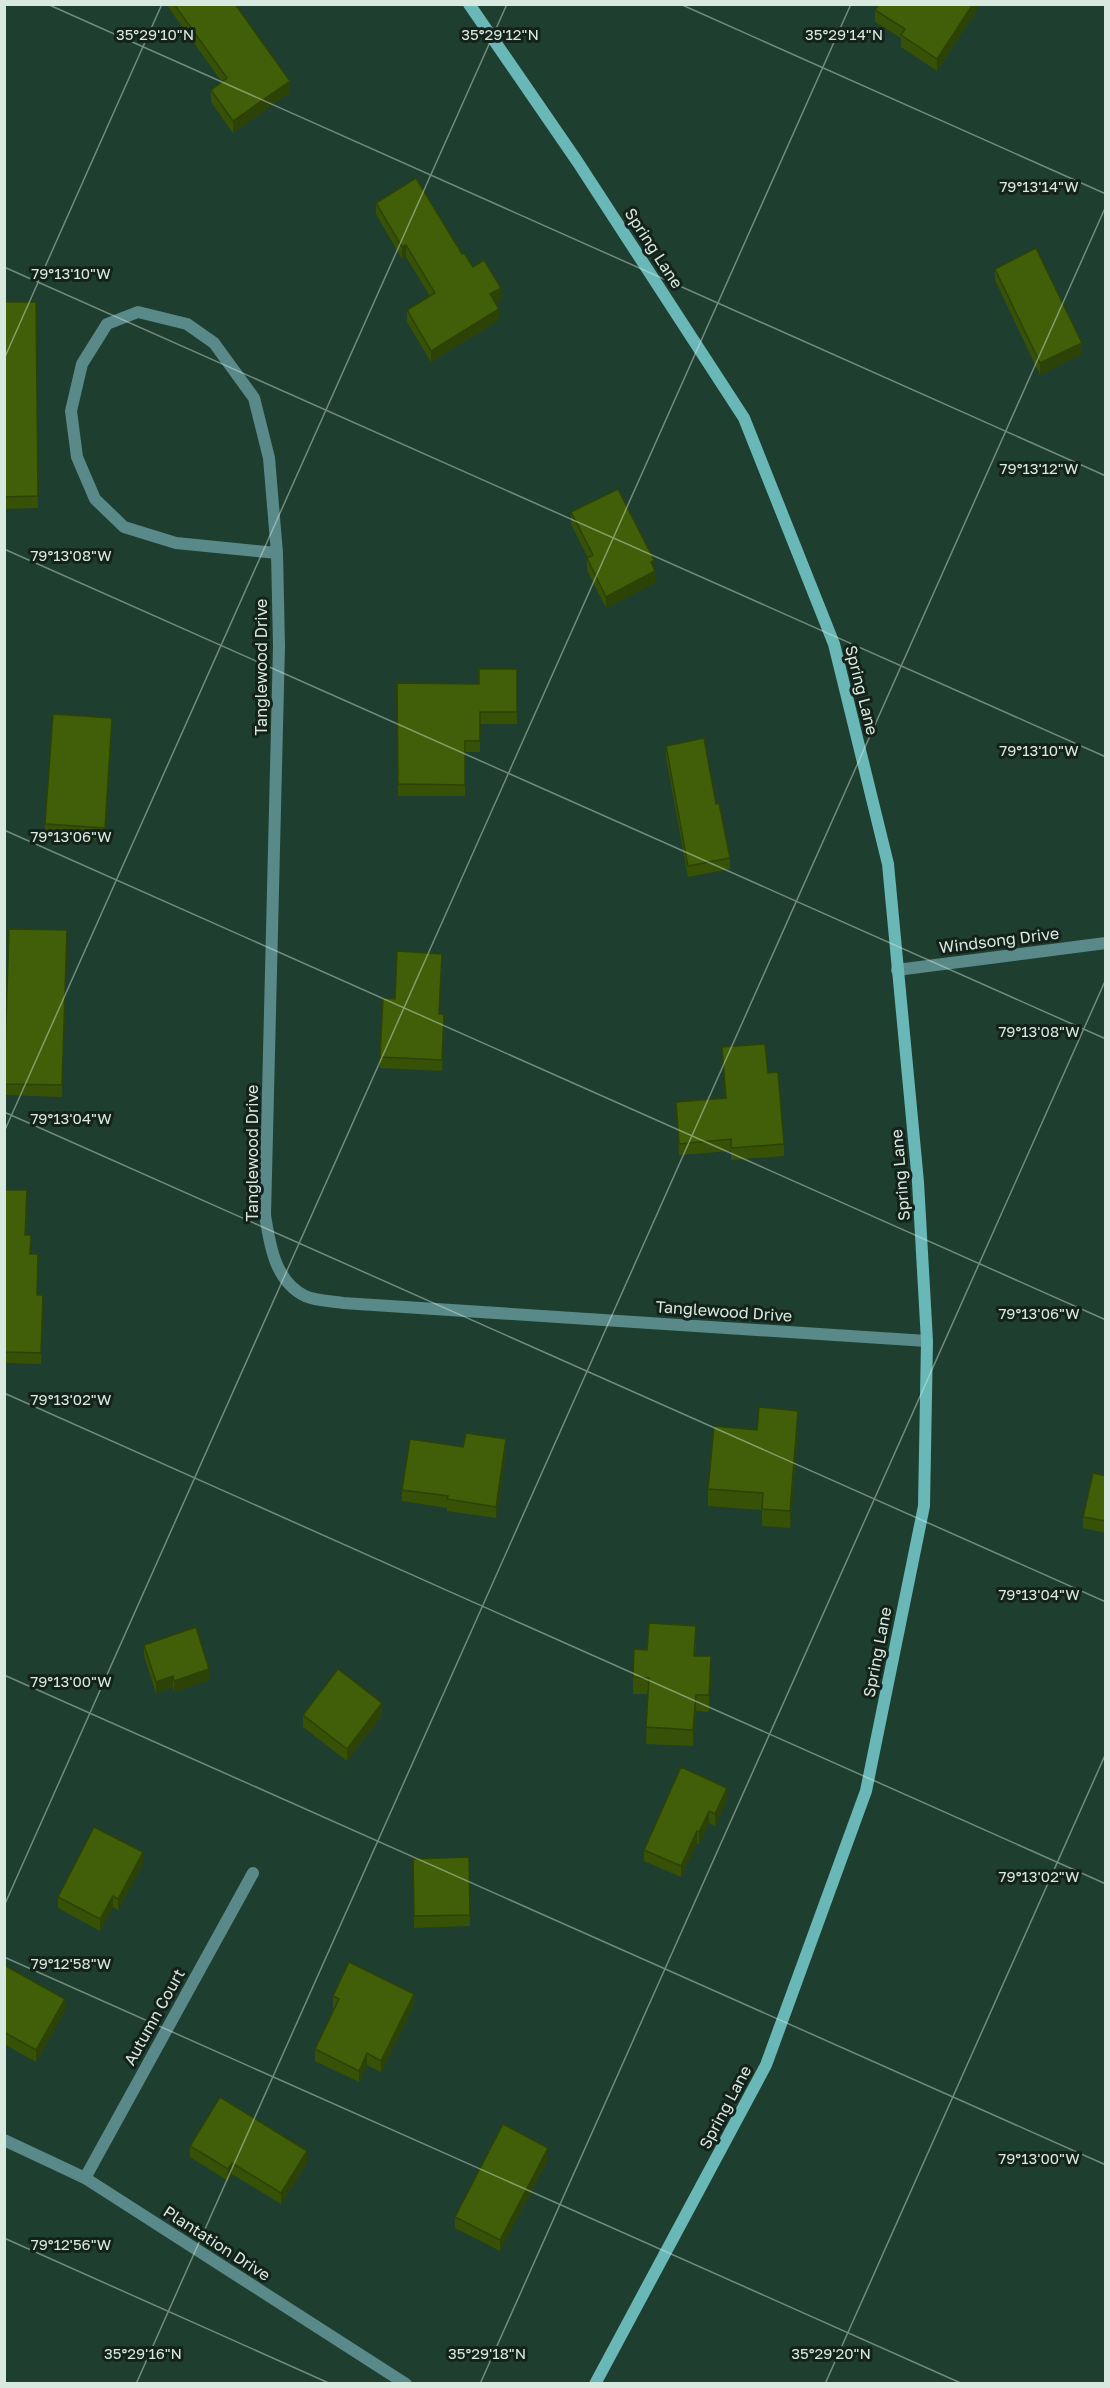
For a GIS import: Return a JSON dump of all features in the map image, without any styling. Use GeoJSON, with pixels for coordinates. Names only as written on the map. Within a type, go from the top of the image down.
{"type":"FeatureCollection","features":[{"type":"Feature","properties":{"kind":"street","name":"Spring Lane"},"geometry":{"type":"LineString","coordinates":[[469,4],[577,161],[744,418],[834,644],[888,864],[918,1182],[927,1341],[924,1506],[866,1791],[766,2065],[595,2384]]}},
{"type":"Feature","properties":{"kind":"street","name":"Tanglewood Drive"},"geometry":{"type":"LineString","coordinates":[[277,553],[176,543],[124,527],[95,499],[77,457],[71,411],[82,364],[107,324],[138,312],[187,324],[214,343],[254,398],[269,458],[277,553],[279,646],[265,1215],[271,1251],[285,1281],[306,1297],[343,1303],[927,1341]]}},
{"type":"Feature","properties":{"kind":"street","name":"Windsong Drive"},"geometry":{"type":"LineString","coordinates":[[897,970],[1106,943]]}},
{"type":"Feature","properties":{"kind":"street","name":"Autumn Court"},"geometry":{"type":"LineString","coordinates":[[85,2178],[253,1873]]}},
{"type":"Feature","properties":{"kind":"street","name":"Plantation Drive"},"geometry":{"type":"LineString","coordinates":[[4,2140],[85,2178],[406,2384]]}},
{"type":"Feature","properties":{"kind":"building"},"geometry":{"type":"Polygon","coordinates":[[[174,4],[235,4],[290,81],[233,121],[211,90],[227,78],[174,4]]]}},
{"type":"Feature","properties":{"kind":"building"},"geometry":{"type":"Polygon","coordinates":[[[879,4],[973,4],[937,59],[901,35],[905,29],[875,10],[879,4]]]}},
{"type":"Feature","properties":{"kind":"building"},"geometry":{"type":"Polygon","coordinates":[[[416,178],[462,254],[464,253],[473,267],[484,260],[501,288],[490,294],[499,309],[431,351],[407,310],[435,293],[406,245],[402,247],[376,203],[416,178]]]}},
{"type":"Feature","properties":{"kind":"building"},"geometry":{"type":"Polygon","coordinates":[[[1036,248],[1082,343],[1040,363],[995,269],[1036,248]]]}},
{"type":"Feature","properties":{"kind":"building"},"geometry":{"type":"Polygon","coordinates":[[[4,302],[36,302],[38,496],[4,497],[4,302]]]}},
{"type":"Feature","properties":{"kind":"building"},"geometry":{"type":"Polygon","coordinates":[[[618,489],[654,560],[651,562],[655,571],[606,597],[587,558],[593,555],[571,512],[618,489]]]}},
{"type":"Feature","properties":{"kind":"building"},"geometry":{"type":"Polygon","coordinates":[[[479,669],[517,669],[517,712],[480,712],[480,741],[465,741],[465,785],[398,784],[397,683],[479,684],[479,669]]]}},
{"type":"Feature","properties":{"kind":"building"},"geometry":{"type":"Polygon","coordinates":[[[53,714],[112,718],[105,828],[45,824],[53,714]]]}},
{"type":"Feature","properties":{"kind":"building"},"geometry":{"type":"Polygon","coordinates":[[[704,738],[716,804],[719,803],[730,858],[688,866],[666,746],[704,738]]]}},
{"type":"Feature","properties":{"kind":"building"},"geometry":{"type":"Polygon","coordinates":[[[9,929],[67,930],[62,1085],[4,1084],[9,929]]]}},
{"type":"Feature","properties":{"kind":"building"},"geometry":{"type":"Polygon","coordinates":[[[397,951],[442,954],[439,1014],[444,1014],[442,1060],[380,1057],[383,998],[395,999],[397,951]]]}},
{"type":"Feature","properties":{"kind":"building"},"geometry":{"type":"Polygon","coordinates":[[[765,1044],[768,1073],[778,1072],[784,1144],[731,1148],[731,1139],[679,1144],[676,1102],[726,1098],[722,1047],[765,1044]]]}},
{"type":"Feature","properties":{"kind":"building"},"geometry":{"type":"Polygon","coordinates":[[[4,1190],[27,1190],[25,1235],[31,1235],[30,1254],[38,1254],[37,1295],[43,1295],[41,1353],[4,1352],[4,1190]]]}},
{"type":"Feature","properties":{"kind":"building"},"geometry":{"type":"Polygon","coordinates":[[[759,1407],[798,1411],[790,1511],[762,1509],[763,1493],[708,1489],[714,1426],[757,1430],[759,1407]]]}},
{"type":"Feature","properties":{"kind":"building"},"geometry":{"type":"Polygon","coordinates":[[[466,1433],[506,1439],[496,1507],[447,1499],[448,1496],[402,1490],[410,1439],[463,1447],[466,1433]]]}},
{"type":"Feature","properties":{"kind":"building"},"geometry":{"type":"Polygon","coordinates":[[[1093,1473],[1106,1476],[1106,1521],[1083,1517],[1093,1473]]]}},
{"type":"Feature","properties":{"kind":"building"},"geometry":{"type":"Polygon","coordinates":[[[649,1623],[696,1626],[694,1656],[711,1656],[709,1695],[696,1695],[693,1730],[646,1727],[649,1678],[633,1677],[634,1649],[647,1650],[649,1623]]]}},
{"type":"Feature","properties":{"kind":"building"},"geometry":{"type":"Polygon","coordinates":[[[196,1627],[209,1669],[174,1681],[173,1676],[156,1682],[144,1645],[196,1627]]]}},
{"type":"Feature","properties":{"kind":"building"},"geometry":{"type":"Polygon","coordinates":[[[338,1669],[382,1703],[347,1749],[303,1715],[338,1669]]]}},
{"type":"Feature","properties":{"kind":"building"},"geometry":{"type":"Polygon","coordinates":[[[681,1767],[727,1788],[715,1814],[709,1811],[699,1832],[697,1831],[681,1866],[644,1850],[681,1767]]]}},
{"type":"Feature","properties":{"kind":"building"},"geometry":{"type":"Polygon","coordinates":[[[94,1827],[143,1852],[118,1899],[113,1896],[100,1919],[58,1897],[94,1827]]]}},
{"type":"Feature","properties":{"kind":"building"},"geometry":{"type":"Polygon","coordinates":[[[469,1857],[470,1915],[414,1916],[413,1859],[469,1857]]]}},
{"type":"Feature","properties":{"kind":"building"},"geometry":{"type":"Polygon","coordinates":[[[349,1962],[414,1994],[381,2061],[367,2053],[359,2071],[315,2049],[339,1999],[333,1996],[349,1962]]]}},
{"type":"Feature","properties":{"kind":"building"},"geometry":{"type":"Polygon","coordinates":[[[4,1965],[65,1999],[36,2050],[4,2032],[4,1965]]]}},
{"type":"Feature","properties":{"kind":"building"},"geometry":{"type":"Polygon","coordinates":[[[220,2097],[307,2151],[281,2193],[232,2163],[228,2169],[190,2146],[220,2097]]]}},
{"type":"Feature","properties":{"kind":"building"},"geometry":{"type":"Polygon","coordinates":[[[503,2124],[548,2148],[500,2240],[455,2217],[503,2124]]]}}]}
